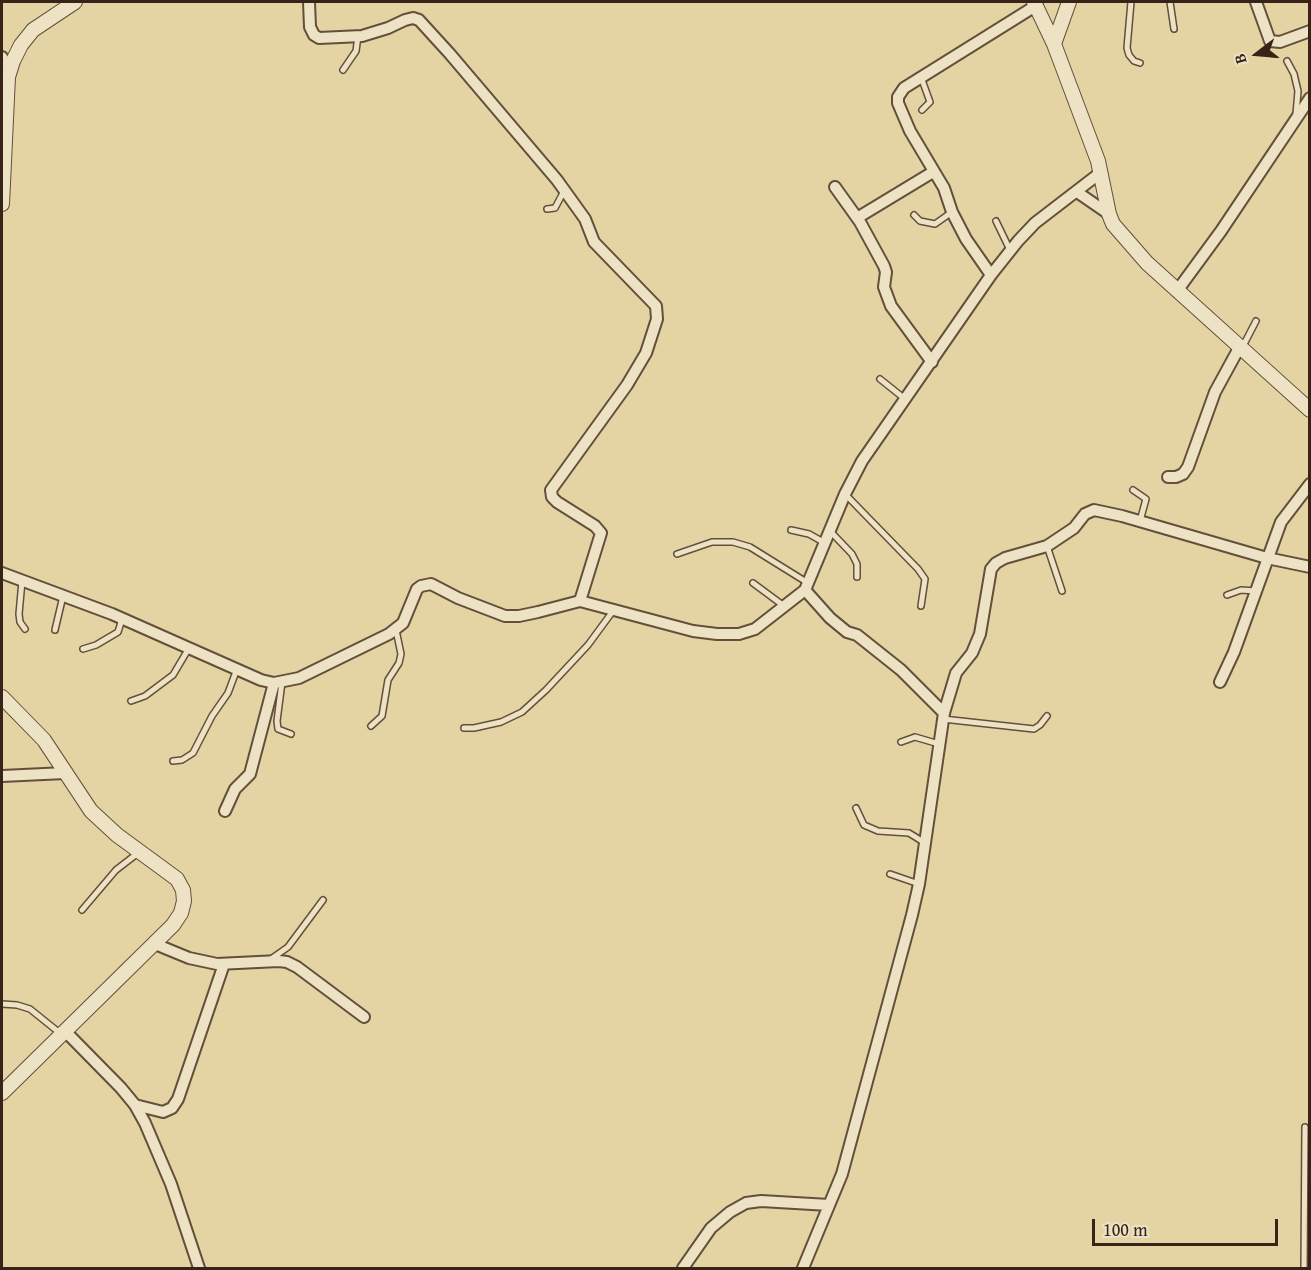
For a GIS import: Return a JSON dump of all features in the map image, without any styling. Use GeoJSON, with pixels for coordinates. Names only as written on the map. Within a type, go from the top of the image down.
{"type":"FeatureCollection","features":[{"type":"Feature","properties":{"kind":"street"},"geometry":{"type":"LineString","coordinates":[[2,204],[10,70],[21,45],[33,30],[75,2]]}},
{"type":"Feature","properties":{"kind":"street"},"geometry":{"type":"LineString","coordinates":[[309,2],[310,27],[314,35],[319,38],[358,36],[388,28],[405,20],[413,18],[419,20],[565,190],[585,219],[594,242],[656,306],[657,319],[646,353],[627,385],[551,490],[552,497],[557,502],[595,526],[601,534],[580,601]]}},
{"type":"Feature","properties":{"kind":"street"},"geometry":{"type":"LineString","coordinates":[[1256,2],[1270,41],[1280,42],[1310,31]]}},
{"type":"Feature","properties":{"kind":"street"},"geometry":{"type":"LineString","coordinates":[[991,275],[966,239],[952,212],[944,188],[910,131],[898,103],[898,97],[904,88],[1037,7],[1068,4],[1054,44]]}},
{"type":"Feature","properties":{"kind":"street"},"geometry":{"type":"LineString","coordinates":[[1037,7],[1054,44],[1098,161],[1109,214],[1121,234],[1140,256],[1177,291],[1310,410]]}},
{"type":"Feature","properties":{"kind":"street"},"geometry":{"type":"LineString","coordinates":[[2,57],[10,70]]}},
{"type":"Feature","properties":{"kind":"street"},"geometry":{"type":"LineString","coordinates":[[1177,291],[1221,231],[1310,98]]}},
{"type":"Feature","properties":{"kind":"street"},"geometry":{"type":"LineString","coordinates":[[857,218],[933,172]]}},
{"type":"Feature","properties":{"kind":"street"},"geometry":{"type":"LineString","coordinates":[[2,573],[122,619],[237,669],[278,682],[299,678],[396,628],[403,623],[417,589],[431,584],[458,598],[505,616],[519,616],[580,601],[693,631],[739,634],[755,629],[785,607],[807,586],[845,494],[862,460],[991,275],[1035,223],[1100,173]]}},
{"type":"Feature","properties":{"kind":"street"},"geometry":{"type":"LineString","coordinates":[[835,187],[857,218],[884,266],[886,278],[884,287],[891,306],[932,362]]}},
{"type":"Feature","properties":{"kind":"street"},"geometry":{"type":"LineString","coordinates":[[1077,192],[1109,214]]}},
{"type":"Feature","properties":{"kind":"street"},"geometry":{"type":"LineString","coordinates":[[1168,477],[1183,474],[1188,467],[1215,392],[1240,349]]}},
{"type":"Feature","properties":{"kind":"street"},"geometry":{"type":"LineString","coordinates":[[1220,682],[1234,652],[1281,522],[1310,484]]}},
{"type":"Feature","properties":{"kind":"street"},"geometry":{"type":"LineString","coordinates":[[803,1269],[845,1163],[919,884],[943,716],[956,673],[972,653],[980,634],[991,569],[996,562],[1047,546],[1074,528],[1089,511],[1094,510],[1267,558],[1310,567]]}},
{"type":"Feature","properties":{"kind":"street"},"geometry":{"type":"LineString","coordinates":[[807,586],[830,618],[847,632],[857,635],[901,670],[943,716]]}},
{"type":"Feature","properties":{"kind":"street"},"geometry":{"type":"LineString","coordinates":[[225,811],[235,789],[250,774],[278,682]]}},
{"type":"Feature","properties":{"kind":"street"},"geometry":{"type":"LineString","coordinates":[[2,697],[44,740],[90,811],[117,835],[177,879],[183,890],[184,901],[181,913],[173,925],[155,944],[2,1093]]}},
{"type":"Feature","properties":{"kind":"street"},"geometry":{"type":"LineString","coordinates":[[2,776],[65,773]]}},
{"type":"Feature","properties":{"kind":"street"},"geometry":{"type":"LineString","coordinates":[[155,944],[189,958],[224,964],[279,961],[297,967],[364,1017]]}},
{"type":"Feature","properties":{"kind":"street"},"geometry":{"type":"LineString","coordinates":[[135,1105],[163,1112],[172,1108],[178,1099],[224,964]]}},
{"type":"Feature","properties":{"kind":"street"},"geometry":{"type":"LineString","coordinates":[[64,1034],[108,1074],[135,1105],[171,1184],[199,1269]]}},
{"type":"Feature","properties":{"kind":"street"},"geometry":{"type":"LineString","coordinates":[[683,1269],[711,1228],[730,1212],[746,1203],[761,1201],[829,1205]]}},
{"type":"Feature","properties":{"kind":"lane"},"geometry":{"type":"LineString","coordinates":[[1131,2],[1127,48],[1129,56],[1140,63]]}},
{"type":"Feature","properties":{"kind":"lane"},"geometry":{"type":"LineString","coordinates":[[1170,2],[1174,29]]}},
{"type":"Feature","properties":{"kind":"lane"},"geometry":{"type":"LineString","coordinates":[[343,70],[356,51],[358,36]]}},
{"type":"Feature","properties":{"kind":"lane"},"geometry":{"type":"LineString","coordinates":[[1287,61],[1294,74],[1298,91],[1296,118]]}},
{"type":"Feature","properties":{"kind":"lane"},"geometry":{"type":"LineString","coordinates":[[921,77],[930,102],[922,110]]}},
{"type":"Feature","properties":{"kind":"lane"},"geometry":{"type":"LineString","coordinates":[[547,209],[555,208],[565,190]]}},
{"type":"Feature","properties":{"kind":"lane"},"geometry":{"type":"LineString","coordinates":[[914,215],[920,221],[934,224],[952,212]]}},
{"type":"Feature","properties":{"kind":"lane"},"geometry":{"type":"LineString","coordinates":[[996,221],[1010,250]]}},
{"type":"Feature","properties":{"kind":"lane"},"geometry":{"type":"LineString","coordinates":[[1240,349],[1256,321]]}},
{"type":"Feature","properties":{"kind":"lane"},"geometry":{"type":"LineString","coordinates":[[880,379],[906,400]]}},
{"type":"Feature","properties":{"kind":"lane"},"geometry":{"type":"LineString","coordinates":[[1133,490],[1146,499],[1140,521]]}},
{"type":"Feature","properties":{"kind":"lane"},"geometry":{"type":"LineString","coordinates":[[845,494],[925,579],[921,606]]}},
{"type":"Feature","properties":{"kind":"lane"},"geometry":{"type":"LineString","coordinates":[[791,530],[809,534],[825,543]]}},
{"type":"Feature","properties":{"kind":"lane"},"geometry":{"type":"LineString","coordinates":[[830,531],[852,554],[857,564],[857,577]]}},
{"type":"Feature","properties":{"kind":"lane"},"geometry":{"type":"LineString","coordinates":[[677,554],[712,542],[733,542],[750,547],[807,586]]}},
{"type":"Feature","properties":{"kind":"lane"},"geometry":{"type":"LineString","coordinates":[[1047,546],[1062,591]]}},
{"type":"Feature","properties":{"kind":"lane"},"geometry":{"type":"LineString","coordinates":[[22,581],[19,614],[25,629]]}},
{"type":"Feature","properties":{"kind":"lane"},"geometry":{"type":"LineString","coordinates":[[753,583],[771,594],[785,607]]}},
{"type":"Feature","properties":{"kind":"lane"},"geometry":{"type":"LineString","coordinates":[[1227,595],[1241,590],[1256,591]]}},
{"type":"Feature","properties":{"kind":"lane"},"geometry":{"type":"LineString","coordinates":[[55,630],[63,595]]}},
{"type":"Feature","properties":{"kind":"lane"},"geometry":{"type":"LineString","coordinates":[[464,728],[501,722],[522,712],[588,645],[614,610]]}},
{"type":"Feature","properties":{"kind":"lane"},"geometry":{"type":"LineString","coordinates":[[83,649],[111,638],[118,632],[122,619]]}},
{"type":"Feature","properties":{"kind":"lane"},"geometry":{"type":"LineString","coordinates":[[371,726],[382,716],[388,680],[399,663],[396,628]]}},
{"type":"Feature","properties":{"kind":"lane"},"geometry":{"type":"LineString","coordinates":[[131,701],[145,696],[173,675],[189,648]]}},
{"type":"Feature","properties":{"kind":"lane"},"geometry":{"type":"LineString","coordinates":[[173,762],[192,753],[212,716],[228,693],[237,669]]}},
{"type":"Feature","properties":{"kind":"lane"},"geometry":{"type":"LineString","coordinates":[[278,682],[278,729],[291,734]]}},
{"type":"Feature","properties":{"kind":"lane"},"geometry":{"type":"LineString","coordinates":[[943,716],[1034,729],[1041,725],[1047,716]]}},
{"type":"Feature","properties":{"kind":"lane"},"geometry":{"type":"LineString","coordinates":[[901,742],[915,738],[939,744]]}},
{"type":"Feature","properties":{"kind":"lane"},"geometry":{"type":"LineString","coordinates":[[856,808],[864,825],[878,831],[909,833],[925,843]]}},
{"type":"Feature","properties":{"kind":"lane"},"geometry":{"type":"LineString","coordinates":[[82,910],[116,870],[139,852]]}},
{"type":"Feature","properties":{"kind":"lane"},"geometry":{"type":"LineString","coordinates":[[890,874],[919,884]]}},
{"type":"Feature","properties":{"kind":"lane"},"geometry":{"type":"LineString","coordinates":[[267,961],[280,954],[288,946],[323,900]]}},
{"type":"Feature","properties":{"kind":"lane"},"geometry":{"type":"LineString","coordinates":[[2,1004],[30,1009],[64,1034]]}},
{"type":"Feature","properties":{"kind":"lane"},"geometry":{"type":"LineString","coordinates":[[1304,1269],[1305,1127]]}}]}
